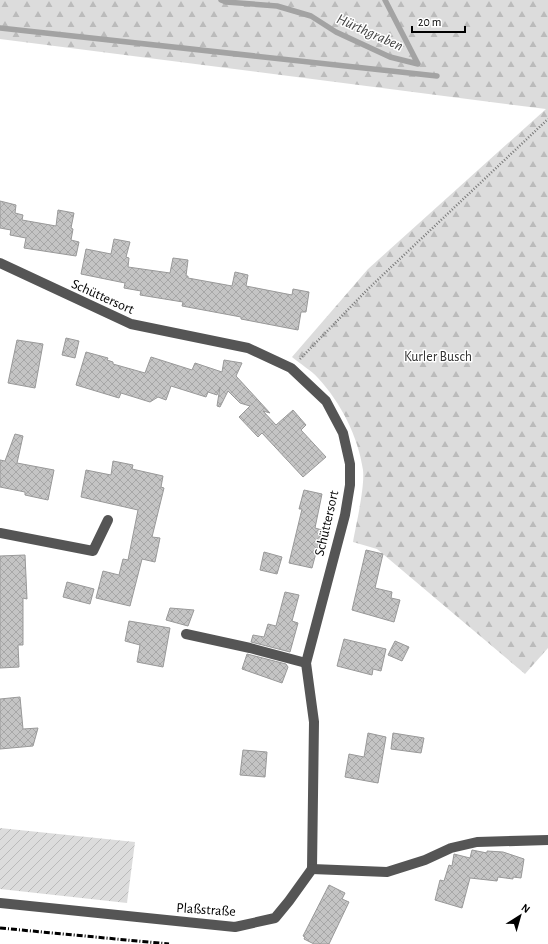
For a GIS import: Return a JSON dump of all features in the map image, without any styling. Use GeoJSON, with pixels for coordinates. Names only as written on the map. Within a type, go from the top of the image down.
{"type":"FeatureCollection","features":[{"type":"Feature","properties":{"kind":"street","name":"Schüttersort"},"geometry":{"type":"LineString","coordinates":[[0,263],[131,324],[248,348],[291,368],[326,401],[342,433],[350,464],[350,485],[345,515],[306,664],[314,722],[312,869]]}},
{"type":"Feature","properties":{"kind":"street"},"geometry":{"type":"LineString","coordinates":[[0,533],[93,551],[108,520]]}},
{"type":"Feature","properties":{"kind":"street"},"geometry":{"type":"LineString","coordinates":[[186,634],[250,648],[306,664]]}},
{"type":"Feature","properties":{"kind":"street"},"geometry":{"type":"LineString","coordinates":[[312,869],[387,872],[425,860],[451,848],[478,842],[548,840]]}},
{"type":"Feature","properties":{"kind":"street","name":"Plaßstraße"},"geometry":{"type":"LineString","coordinates":[[0,903],[235,927],[275,918],[289,902],[312,869]]}},
{"type":"Feature","properties":{"kind":"path"},"geometry":{"type":"LineString","coordinates":[[291,368],[368,290],[548,119]]}},
{"type":"Feature","properties":{"kind":"green space","name":"Kurler Busch"},"geometry":{"type":"Polygon","coordinates":[[[0,0],[548,0],[548,648],[525,674],[377,549],[353,542],[362,496],[363,470],[361,457],[353,433],[334,398],[315,375],[292,357],[368,269],[546,109],[0,39],[0,0]]]}},
{"type":"Feature","properties":{"kind":"green space"},"geometry":{"type":"Polygon","coordinates":[[[0,828],[135,842],[127,903],[0,889],[0,828]]]}},
{"type":"Feature","properties":{"kind":"building"},"geometry":{"type":"Polygon","coordinates":[[[0,201],[16,205],[15,213],[23,215],[22,220],[56,226],[58,210],[74,213],[71,228],[73,229],[71,240],[79,242],[76,256],[24,248],[26,238],[10,235],[11,230],[0,228],[0,201]]]}},
{"type":"Feature","properties":{"kind":"building"},"geometry":{"type":"Polygon","coordinates":[[[114,239],[130,242],[126,257],[129,258],[128,267],[170,273],[173,258],[188,260],[186,276],[188,276],[188,278],[232,286],[235,272],[248,275],[246,286],[292,295],[293,289],[309,292],[306,312],[301,312],[298,330],[182,306],[183,302],[140,295],[141,291],[124,288],[125,283],[81,274],[86,249],[111,254],[114,239]]]}},
{"type":"Feature","properties":{"kind":"building"},"geometry":{"type":"Polygon","coordinates":[[[66,338],[79,341],[75,358],[62,355],[66,338]]]}},
{"type":"Feature","properties":{"kind":"building"},"geometry":{"type":"Polygon","coordinates":[[[17,340],[43,344],[35,388],[8,383],[17,340]]]}},
{"type":"Feature","properties":{"kind":"building"},"geometry":{"type":"Polygon","coordinates":[[[86,352],[108,358],[107,360],[113,362],[113,364],[145,373],[151,357],[192,370],[195,363],[222,372],[224,360],[242,363],[236,376],[270,413],[263,411],[276,425],[293,410],[306,425],[301,430],[326,457],[303,477],[262,433],[258,437],[239,417],[250,406],[240,403],[228,391],[220,407],[217,406],[220,387],[217,395],[208,392],[206,397],[171,386],[166,400],[158,397],[150,402],[121,393],[119,398],[76,385],[86,352]]]}},
{"type":"Feature","properties":{"kind":"building"},"geometry":{"type":"Polygon","coordinates":[[[15,434],[23,436],[17,463],[54,470],[48,500],[25,495],[25,492],[0,487],[0,460],[5,461],[15,434]]]}},
{"type":"Feature","properties":{"kind":"building"},"geometry":{"type":"Polygon","coordinates":[[[113,461],[133,465],[132,469],[163,476],[161,487],[164,488],[152,537],[160,538],[155,562],[142,559],[130,606],[96,598],[103,571],[119,575],[123,559],[128,560],[138,510],[81,497],[86,470],[111,475],[113,461]]]}},
{"type":"Feature","properties":{"kind":"building"},"geometry":{"type":"Polygon","coordinates":[[[304,490],[322,494],[315,528],[322,530],[312,568],[289,563],[302,509],[299,509],[304,490]]]}},
{"type":"Feature","properties":{"kind":"building"},"geometry":{"type":"Polygon","coordinates":[[[366,550],[383,554],[375,588],[392,592],[391,598],[400,600],[394,622],[352,610],[366,550]]]}},
{"type":"Feature","properties":{"kind":"building"},"geometry":{"type":"Polygon","coordinates":[[[264,552],[282,557],[277,574],[260,570],[264,552]]]}},
{"type":"Feature","properties":{"kind":"building"},"geometry":{"type":"Polygon","coordinates":[[[25,555],[27,599],[23,598],[23,645],[18,645],[19,667],[0,668],[0,556],[25,555]]]}},
{"type":"Feature","properties":{"kind":"building"},"geometry":{"type":"Polygon","coordinates":[[[67,582],[94,589],[90,604],[63,597],[67,582]]]}},
{"type":"Feature","properties":{"kind":"building"},"geometry":{"type":"Polygon","coordinates":[[[285,592],[299,595],[292,621],[298,623],[290,652],[251,642],[253,635],[264,637],[268,624],[276,626],[285,592]]]}},
{"type":"Feature","properties":{"kind":"building"},"geometry":{"type":"Polygon","coordinates":[[[170,608],[194,610],[188,626],[166,620],[170,608]]]}},
{"type":"Feature","properties":{"kind":"building"},"geometry":{"type":"Polygon","coordinates":[[[129,621],[170,628],[163,667],[137,662],[140,645],[125,641],[129,621]]]}},
{"type":"Feature","properties":{"kind":"building"},"geometry":{"type":"Polygon","coordinates":[[[344,639],[386,649],[381,671],[373,669],[372,675],[337,666],[344,639]]]}},
{"type":"Feature","properties":{"kind":"building"},"geometry":{"type":"Polygon","coordinates":[[[395,641],[409,647],[402,661],[388,655],[395,641]]]}},
{"type":"Feature","properties":{"kind":"building"},"geometry":{"type":"Polygon","coordinates":[[[247,654],[286,664],[288,667],[282,683],[242,669],[247,654]]]}},
{"type":"Feature","properties":{"kind":"building"},"geometry":{"type":"Polygon","coordinates":[[[20,697],[23,729],[38,728],[33,746],[0,749],[0,699],[20,697]]]}},
{"type":"Feature","properties":{"kind":"building"},"geometry":{"type":"Polygon","coordinates":[[[368,733],[386,737],[378,783],[345,777],[349,754],[364,757],[368,733]]]}},
{"type":"Feature","properties":{"kind":"building"},"geometry":{"type":"Polygon","coordinates":[[[393,733],[424,738],[421,753],[391,749],[393,733]]]}},
{"type":"Feature","properties":{"kind":"building"},"geometry":{"type":"Polygon","coordinates":[[[243,750],[267,752],[265,777],[240,775],[243,750]]]}},
{"type":"Feature","properties":{"kind":"building"},"geometry":{"type":"Polygon","coordinates":[[[472,850],[487,853],[487,851],[503,852],[524,859],[521,878],[513,877],[513,879],[498,877],[497,881],[470,878],[462,908],[435,900],[440,880],[444,881],[449,865],[452,866],[454,854],[470,858],[472,850]]]}},
{"type":"Feature","properties":{"kind":"building"},"geometry":{"type":"Polygon","coordinates":[[[329,885],[345,893],[342,899],[349,902],[329,944],[314,944],[304,939],[305,937],[303,936],[329,885]]]}},
{"type":"Feature","properties":{"kind":"waterway","name":"Hürthgraben"},"geometry":{"type":"LineString","coordinates":[[221,0],[226,2],[277,6],[311,16],[336,32],[390,57],[418,64],[385,0]]}},
{"type":"Feature","properties":{"kind":"waterway"},"geometry":{"type":"LineString","coordinates":[[0,28],[437,76]]}},
{"type":"Feature","properties":{"kind":"railway"},"geometry":{"type":"LineString","coordinates":[[0,928],[169,944]]}}]}
